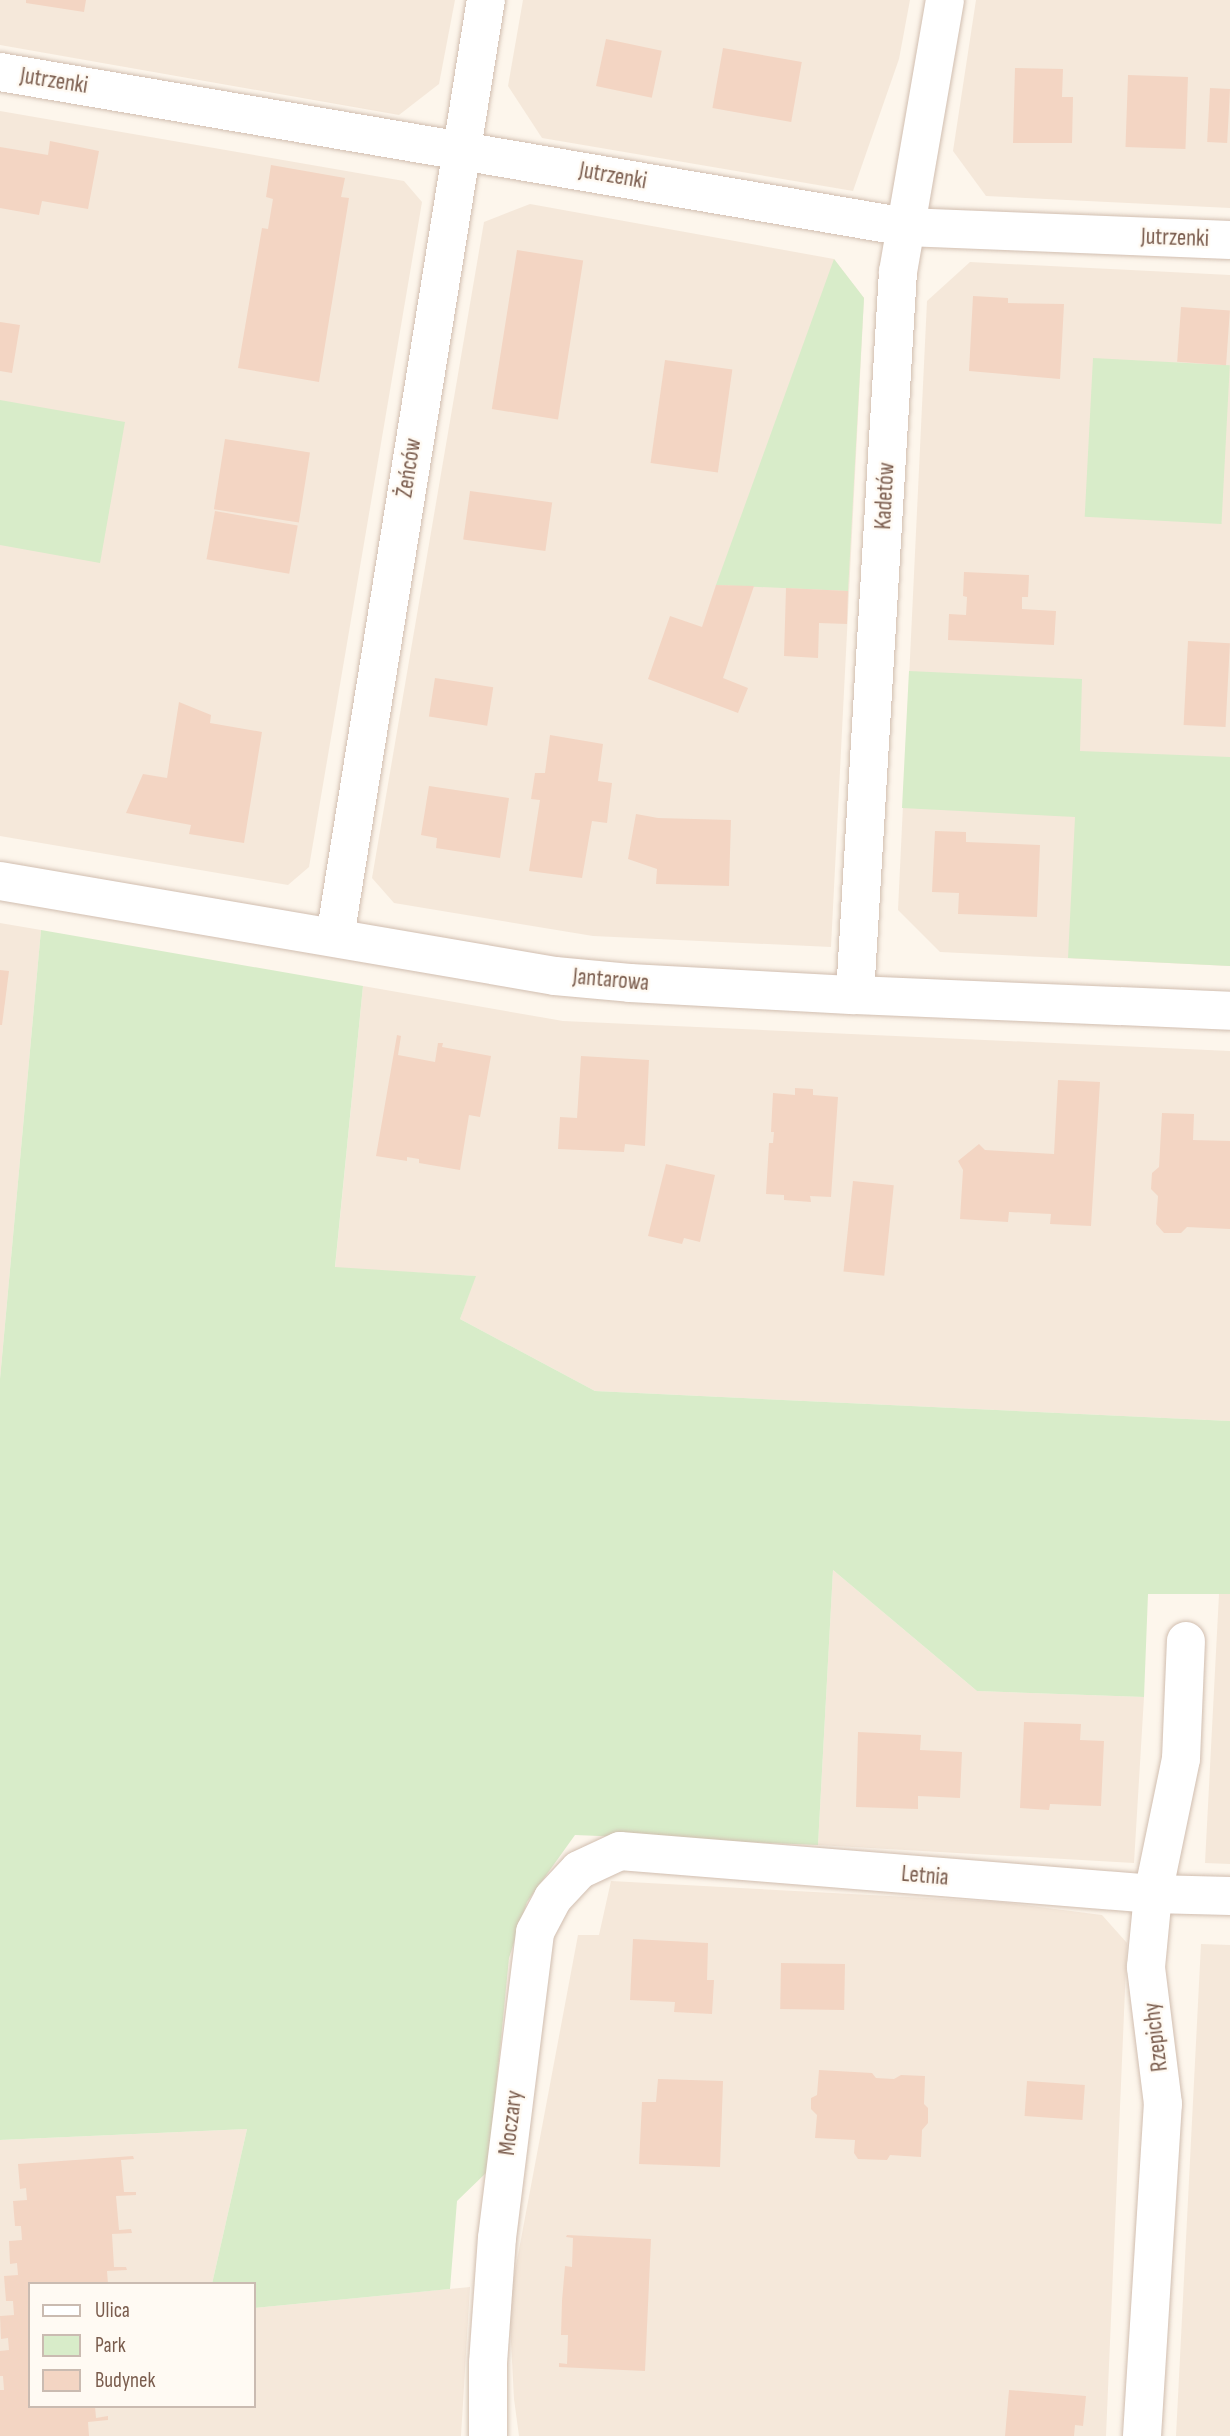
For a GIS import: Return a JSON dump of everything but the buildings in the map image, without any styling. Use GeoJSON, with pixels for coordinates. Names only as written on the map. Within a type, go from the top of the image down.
{"type":"FeatureCollection","features":[{"type":"Feature","properties":{"kind":"street","name":"Żeńców"},"geometry":{"type":"LineString","coordinates":[[335,937],[486,0]]}},
{"type":"Feature","properties":{"kind":"street","name":"Kadetów"},"geometry":{"type":"LineString","coordinates":[[855,995],[898,272],[945,0]]}},
{"type":"Feature","properties":{"kind":"street","name":"Jutrzenki"},"geometry":{"type":"LineString","coordinates":[[0,72],[906,227],[1230,240]]}},
{"type":"Feature","properties":{"kind":"street","name":"Jantarowa"},"geometry":{"type":"LineString","coordinates":[[0,881],[555,976],[630,983],[855,995],[1230,1011]]}},
{"type":"Feature","properties":{"kind":"street","name":"Rzepichy"},"geometry":{"type":"LineString","coordinates":[[1142,2436],[1163,2104],[1146,1967],[1153,1894],[1170,1823],[1181,1759],[1186,1641]]}},
{"type":"Feature","properties":{"kind":"street","name":"Letnia"},"geometry":{"type":"LineString","coordinates":[[620,1851],[1153,1894],[1230,1896]]}},
{"type":"Feature","properties":{"kind":"street","name":"Moczary"},"geometry":{"type":"LineString","coordinates":[[488,2436],[488,2363],[497,2238],[535,1932],[553,1898],[579,1870],[620,1851]]}},
{"type":"Feature","properties":{"kind":"shaded area"},"geometry":{"type":"Polygon","coordinates":[[[0,0],[455,0],[439,84],[399,115],[0,45],[0,0]]]}},
{"type":"Feature","properties":{"kind":"shaded area"},"geometry":{"type":"Polygon","coordinates":[[[523,0],[910,0],[899,59],[853,191],[542,138],[508,86],[523,0]]]}},
{"type":"Feature","properties":{"kind":"shaded area"},"geometry":{"type":"Polygon","coordinates":[[[976,0],[1230,0],[1230,208],[986,196],[953,151],[976,0]]]}},
{"type":"Feature","properties":{"kind":"shaded area"},"geometry":{"type":"Polygon","coordinates":[[[0,111],[404,181],[422,202],[309,867],[288,885],[0,836],[0,111]]]}},
{"type":"Feature","properties":{"kind":"shaded area"},"geometry":{"type":"Polygon","coordinates":[[[530,204],[834,259],[864,298],[831,947],[593,936],[394,903],[372,878],[484,222],[530,204]]]}},
{"type":"Feature","properties":{"kind":"shaded area"},"geometry":{"type":"Polygon","coordinates":[[[970,262],[1230,275],[1230,966],[940,952],[898,910],[927,301],[970,262]]]}},
{"type":"Feature","properties":{"kind":"shaded area"},"geometry":{"type":"Polygon","coordinates":[[[0,923],[41,930],[0,1379],[0,923]]]}},
{"type":"Feature","properties":{"kind":"shaded area"},"geometry":{"type":"Polygon","coordinates":[[[363,986],[563,1021],[1230,1051],[1230,1421],[595,1391],[460,1319],[475,1276],[335,1268],[363,986]]]}},
{"type":"Feature","properties":{"kind":"shaded area"},"geometry":{"type":"Polygon","coordinates":[[[833,1570],[977,1691],[1144,1697],[1134,1863],[818,1845],[833,1570]]]}},
{"type":"Feature","properties":{"kind":"shaded area"},"geometry":{"type":"Polygon","coordinates":[[[1219,1594],[1230,1594],[1230,1864],[1205,1863],[1219,1594]]]}},
{"type":"Feature","properties":{"kind":"shaded area"},"geometry":{"type":"Polygon","coordinates":[[[611,1881],[1001,1902],[1102,1915],[1127,1943],[1106,2436],[519,2436],[514,2399],[509,2303],[578,1935],[599,1935],[611,1881]]]}},
{"type":"Feature","properties":{"kind":"shaded area"},"geometry":{"type":"Polygon","coordinates":[[[1201,1944],[1230,1945],[1230,2436],[1176,2436],[1201,1944]]]}},
{"type":"Feature","properties":{"kind":"shaded area"},"geometry":{"type":"Polygon","coordinates":[[[247,2129],[212,2282],[28,2282],[28,2408],[256,2408],[256,2308],[470,2287],[461,2436],[0,2436],[0,2140],[247,2129]]]}},
{"type":"Feature","properties":{"kind":"green space"},"geometry":{"type":"Polygon","coordinates":[[[834,259],[864,298],[848,591],[716,585],[834,259]]]}},
{"type":"Feature","properties":{"kind":"green space"},"geometry":{"type":"Polygon","coordinates":[[[1093,358],[1230,365],[1221,524],[1085,517],[1093,358]]]}},
{"type":"Feature","properties":{"kind":"green space"},"geometry":{"type":"Polygon","coordinates":[[[0,400],[125,422],[100,563],[0,545],[0,400]]]}},
{"type":"Feature","properties":{"kind":"green space"},"geometry":{"type":"Polygon","coordinates":[[[909,671],[1082,679],[1080,751],[1230,757],[1230,966],[1068,958],[1075,817],[902,808],[909,671]]]}},
{"type":"Feature","properties":{"kind":"green space"},"geometry":{"type":"Polygon","coordinates":[[[41,930],[363,986],[335,1267],[476,1276],[460,1319],[595,1391],[1230,1421],[1230,1594],[1148,1594],[1144,1697],[977,1691],[833,1570],[818,1845],[575,1835],[527,1902],[509,1958],[488,2171],[457,2201],[450,2289],[256,2308],[256,2282],[212,2282],[247,2129],[0,2140],[0,1379],[41,930]]]}}]}
